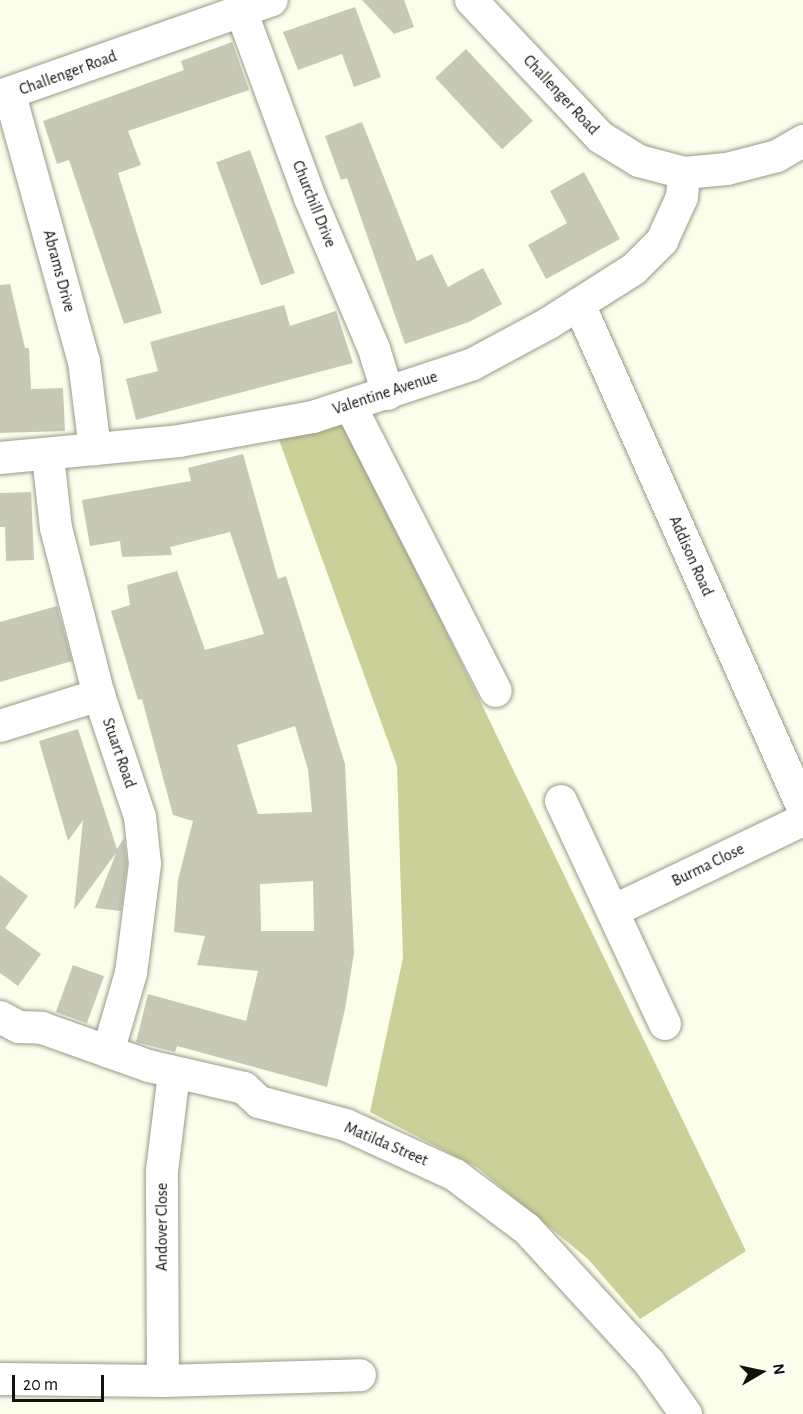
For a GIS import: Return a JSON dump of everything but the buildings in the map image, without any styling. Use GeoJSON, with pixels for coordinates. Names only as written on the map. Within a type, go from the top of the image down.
{"type":"FeatureCollection","features":[{"type":"Feature","properties":{"kind":"street","name":"Challenger Road"},"geometry":{"type":"LineString","coordinates":[[5,95],[83,66],[242,13],[272,0]]}},
{"type":"Feature","properties":{"kind":"street","name":"Challenger Road"},"geometry":{"type":"LineString","coordinates":[[471,0],[600,137],[639,161],[684,173],[727,169],[777,156],[803,141]]}},
{"type":"Feature","properties":{"kind":"street","name":"Churchill Drive"},"geometry":{"type":"LineString","coordinates":[[242,13],[310,198],[374,349],[388,394]]}},
{"type":"Feature","properties":{"kind":"street","name":"Abrams Drive"},"geometry":{"type":"LineString","coordinates":[[5,95],[84,361],[95,449]]}},
{"type":"Feature","properties":{"kind":"street","name":"Valentine Avenue"},"geometry":{"type":"LineString","coordinates":[[0,458],[48,456],[179,441],[313,417],[473,364],[579,304],[634,269],[662,242],[682,197],[684,173]]}},
{"type":"Feature","properties":{"kind":"street","name":"Addison Road"},"geometry":{"type":"LineString","coordinates":[[579,304],[803,808]]}},
{"type":"Feature","properties":{"kind":"street"},"geometry":{"type":"LineString","coordinates":[[350,405],[496,692]]}},
{"type":"Feature","properties":{"kind":"street","name":"Stuart Road"},"geometry":{"type":"LineString","coordinates":[[48,456],[56,528],[99,695],[140,817],[145,864],[131,973],[108,1052]]}},
{"type":"Feature","properties":{"kind":"street"},"geometry":{"type":"LineString","coordinates":[[0,726],[99,695]]}},
{"type":"Feature","properties":{"kind":"street"},"geometry":{"type":"LineString","coordinates":[[561,801],[666,1024]]}},
{"type":"Feature","properties":{"kind":"street","name":"Burma Close"},"geometry":{"type":"LineString","coordinates":[[613,911],[803,820]]}},
{"type":"Feature","properties":{"kind":"street","name":"Matilda Street"},"geometry":{"type":"LineString","coordinates":[[0,1017],[19,1027],[42,1028],[174,1073],[244,1088],[259,1102],[365,1133],[444,1170],[496,1203],[527,1229],[649,1362],[686,1414]]}},
{"type":"Feature","properties":{"kind":"street","name":"Andover Close"},"geometry":{"type":"LineString","coordinates":[[163,1381],[162,1171],[174,1073]]}},
{"type":"Feature","properties":{"kind":"street"},"geometry":{"type":"LineString","coordinates":[[0,1378],[163,1381],[360,1375]]}},
{"type":"Feature","properties":{"kind":"green space"},"geometry":{"type":"Polygon","coordinates":[[[345,422],[746,1251],[640,1319],[588,1259],[478,1168],[370,1112],[403,958],[397,766],[278,437],[345,422]]]}}]}
